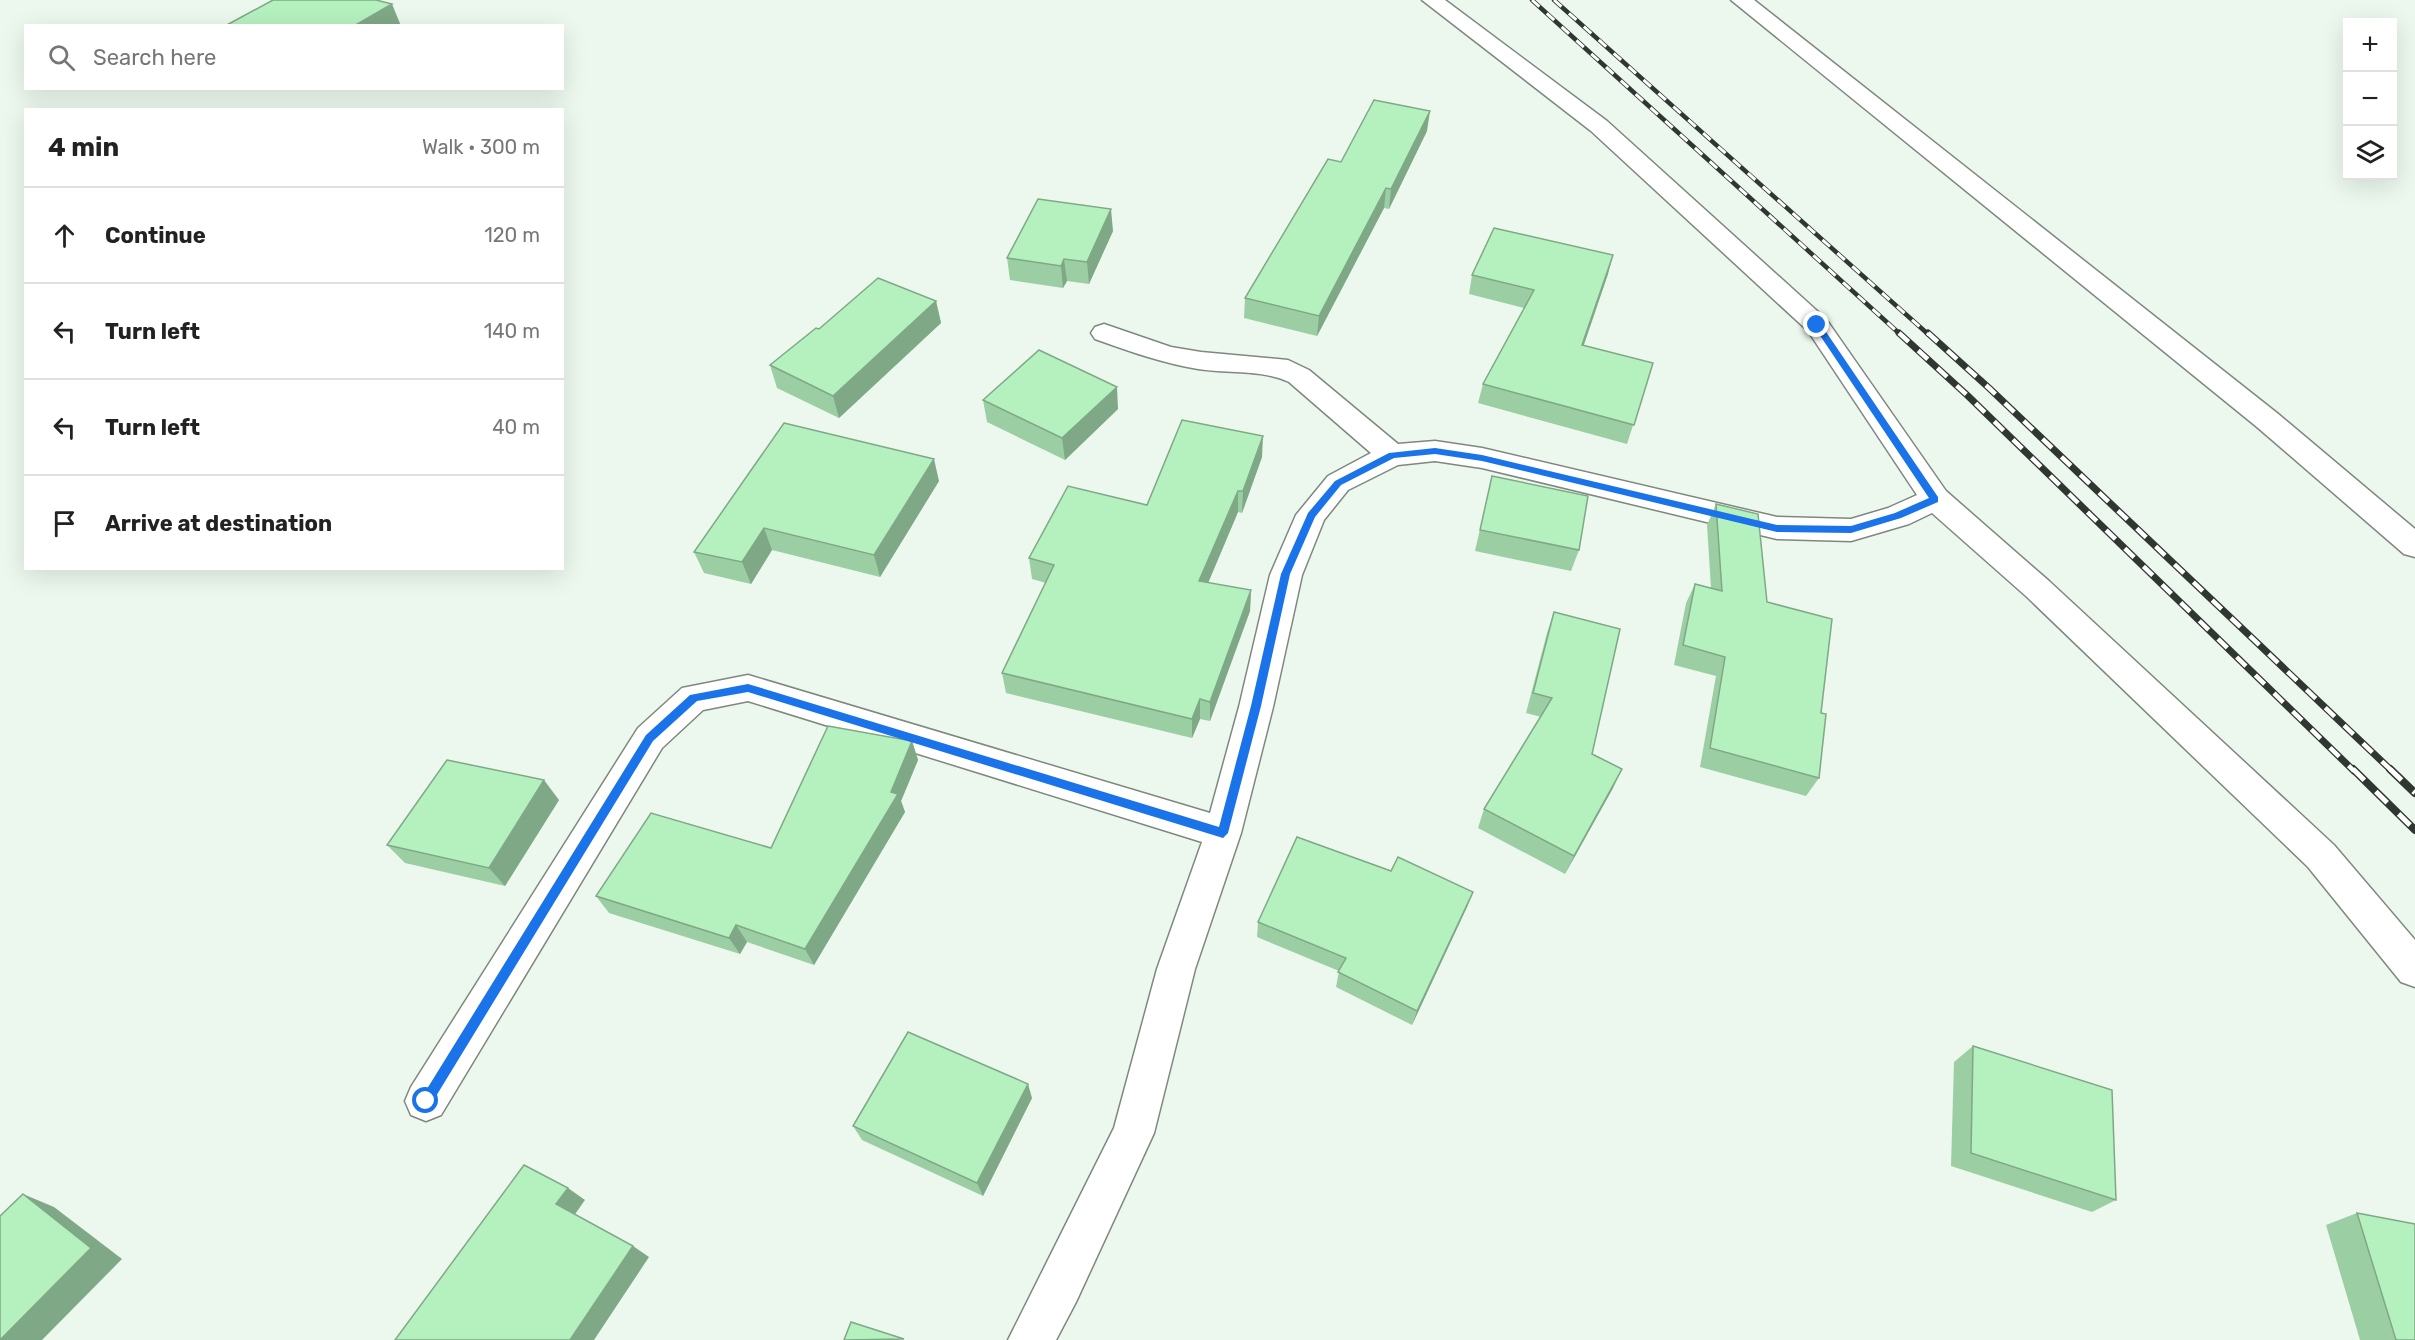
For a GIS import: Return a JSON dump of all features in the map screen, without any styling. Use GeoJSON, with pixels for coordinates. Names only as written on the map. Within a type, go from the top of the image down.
{"type":"FeatureCollection","features":[{"type":"Feature","properties":{"kind":"street"},"geometry":{"type":"LineString","coordinates":[[1432,0],[1484,42],[1599,126],[1817,325],[1935,500],[2038,589],[2321,856],[2415,969]]}},
{"type":"Feature","properties":{"kind":"street"},"geometry":{"type":"LineString","coordinates":[[1741,0],[2258,412],[2415,546]]}},
{"type":"Feature","properties":{"kind":"street"},"geometry":{"type":"LineString","coordinates":[[1104,333],[1167,355],[1202,361],[1278,366],[1299,376],[1392,455]]}},
{"type":"Feature","properties":{"kind":"street"},"geometry":{"type":"LineString","coordinates":[[1030,1340],[1060,1286],[1133,1132],[1176,969],[1223,833],[1256,706],[1286,574],[1311,515],[1338,483],[1392,455],[1435,451],[1482,458],[1777,528],[1851,530],[1898,516],[1935,500]]}},
{"type":"Feature","properties":{"kind":"street"},"geometry":{"type":"LineString","coordinates":[[426,1101],[650,738],[694,698],[748,688],[1223,833]]}},
{"type":"Feature","properties":{"kind":"building"},"geometry":{"type":"Polygon","coordinates":[[[273,0],[376,0],[392,4],[357,24],[229,24],[273,0]]]}},
{"type":"Feature","properties":{"kind":"building"},"geometry":{"type":"Polygon","coordinates":[[[1374,100],[1430,111],[1391,189],[1386,188],[1319,316],[1245,298],[1328,159],[1341,162],[1374,100]]]}},
{"type":"Feature","properties":{"kind":"building"},"geometry":{"type":"Polygon","coordinates":[[[1038,199],[1111,209],[1087,262],[1064,259],[1061,266],[1007,258],[1038,199]]]}},
{"type":"Feature","properties":{"kind":"building"},"geometry":{"type":"Polygon","coordinates":[[[1494,228],[1613,255],[1582,345],[1653,363],[1634,425],[1483,384],[1534,290],[1472,275],[1494,228]]]}},
{"type":"Feature","properties":{"kind":"building"},"geometry":{"type":"Polygon","coordinates":[[[878,278],[936,301],[833,396],[770,365],[816,328],[819,329],[878,278]]]}},
{"type":"Feature","properties":{"kind":"building"},"geometry":{"type":"Polygon","coordinates":[[[1039,350],[1117,387],[1062,438],[983,400],[1039,350]]]}},
{"type":"Feature","properties":{"kind":"building"},"geometry":{"type":"Polygon","coordinates":[[[1182,420],[1263,436],[1243,491],[1238,491],[1199,581],[1251,590],[1210,702],[1200,699],[1192,719],[1002,673],[1054,565],[1029,558],[1068,486],[1147,505],[1182,420]]]}},
{"type":"Feature","properties":{"kind":"building"},"geometry":{"type":"Polygon","coordinates":[[[784,423],[934,459],[874,555],[764,528],[742,562],[694,552],[784,423]]]}},
{"type":"Feature","properties":{"kind":"building"},"geometry":{"type":"Polygon","coordinates":[[[1492,476],[1588,496],[1579,550],[1480,530],[1492,476]]]}},
{"type":"Feature","properties":{"kind":"building"},"geometry":{"type":"Polygon","coordinates":[[[1716,504],[1758,514],[1767,602],[1832,619],[1821,713],[1826,714],[1819,778],[1710,748],[1725,657],[1683,645],[1695,584],[1722,591],[1716,504]]]}},
{"type":"Feature","properties":{"kind":"building"},"geometry":{"type":"Polygon","coordinates":[[[1554,612],[1620,629],[1592,754],[1622,769],[1574,856],[1484,809],[1552,698],[1533,693],[1554,612]]]}},
{"type":"Feature","properties":{"kind":"building"},"geometry":{"type":"Polygon","coordinates":[[[828,726],[912,741],[891,792],[898,794],[805,949],[736,925],[729,938],[596,896],[651,813],[771,848],[828,726]]]}},
{"type":"Feature","properties":{"kind":"building"},"geometry":{"type":"Polygon","coordinates":[[[447,760],[544,780],[489,868],[387,845],[447,760]]]}},
{"type":"Feature","properties":{"kind":"building"},"geometry":{"type":"Polygon","coordinates":[[[1297,837],[1391,871],[1398,857],[1473,892],[1417,1011],[1338,972],[1346,958],[1258,922],[1297,837]]]}},
{"type":"Feature","properties":{"kind":"building"},"geometry":{"type":"Polygon","coordinates":[[[908,1032],[1028,1084],[977,1183],[853,1126],[908,1032]]]}},
{"type":"Feature","properties":{"kind":"building"},"geometry":{"type":"Polygon","coordinates":[[[1973,1046],[2112,1090],[2116,1200],[1971,1153],[1973,1046]]]}},
{"type":"Feature","properties":{"kind":"building"},"geometry":{"type":"Polygon","coordinates":[[[524,1165],[568,1188],[556,1204],[633,1246],[570,1340],[395,1340],[524,1165]]]}},
{"type":"Feature","properties":{"kind":"building"},"geometry":{"type":"Polygon","coordinates":[[[23,1194],[91,1248],[0,1340],[0,1216],[23,1194]]]}},
{"type":"Feature","properties":{"kind":"building"},"geometry":{"type":"Polygon","coordinates":[[[2357,1213],[2415,1224],[2415,1340],[2396,1340],[2357,1213]]]}},
{"type":"Feature","properties":{"kind":"building"},"geometry":{"type":"Polygon","coordinates":[[[851,1322],[904,1339],[844,1340],[851,1322]]]}},
{"type":"Feature","properties":{"kind":"railway"},"geometry":{"type":"LineString","coordinates":[[1532,0],[1901,335]]}},
{"type":"Feature","properties":{"kind":"railway"},"geometry":{"type":"LineString","coordinates":[[1554,0],[1929,335]]}},
{"type":"Feature","properties":{"kind":"railway"},"geometry":{"type":"LineString","coordinates":[[1899,333],[1967,395],[2354,771]]}},
{"type":"Feature","properties":{"kind":"railway"},"geometry":{"type":"LineString","coordinates":[[1928,333],[1989,388],[2392,771]]}},
{"type":"Feature","properties":{"kind":"railway"},"geometry":{"type":"LineString","coordinates":[[2353,769],[2415,830]]}},
{"type":"Feature","properties":{"kind":"railway"},"geometry":{"type":"LineString","coordinates":[[2390,769],[2415,793]]}},
{"type":"Feature","properties":{"kind":"route"},"geometry":{"type":"LineString","coordinates":[[426,1101],[650,738],[694,698],[748,688],[1223,833],[1256,706],[1286,574],[1311,515],[1338,483],[1392,455],[1435,451],[1482,458],[1634,496],[1777,528],[1851,530],[1898,516],[1935,500],[1817,325]]}}]}
